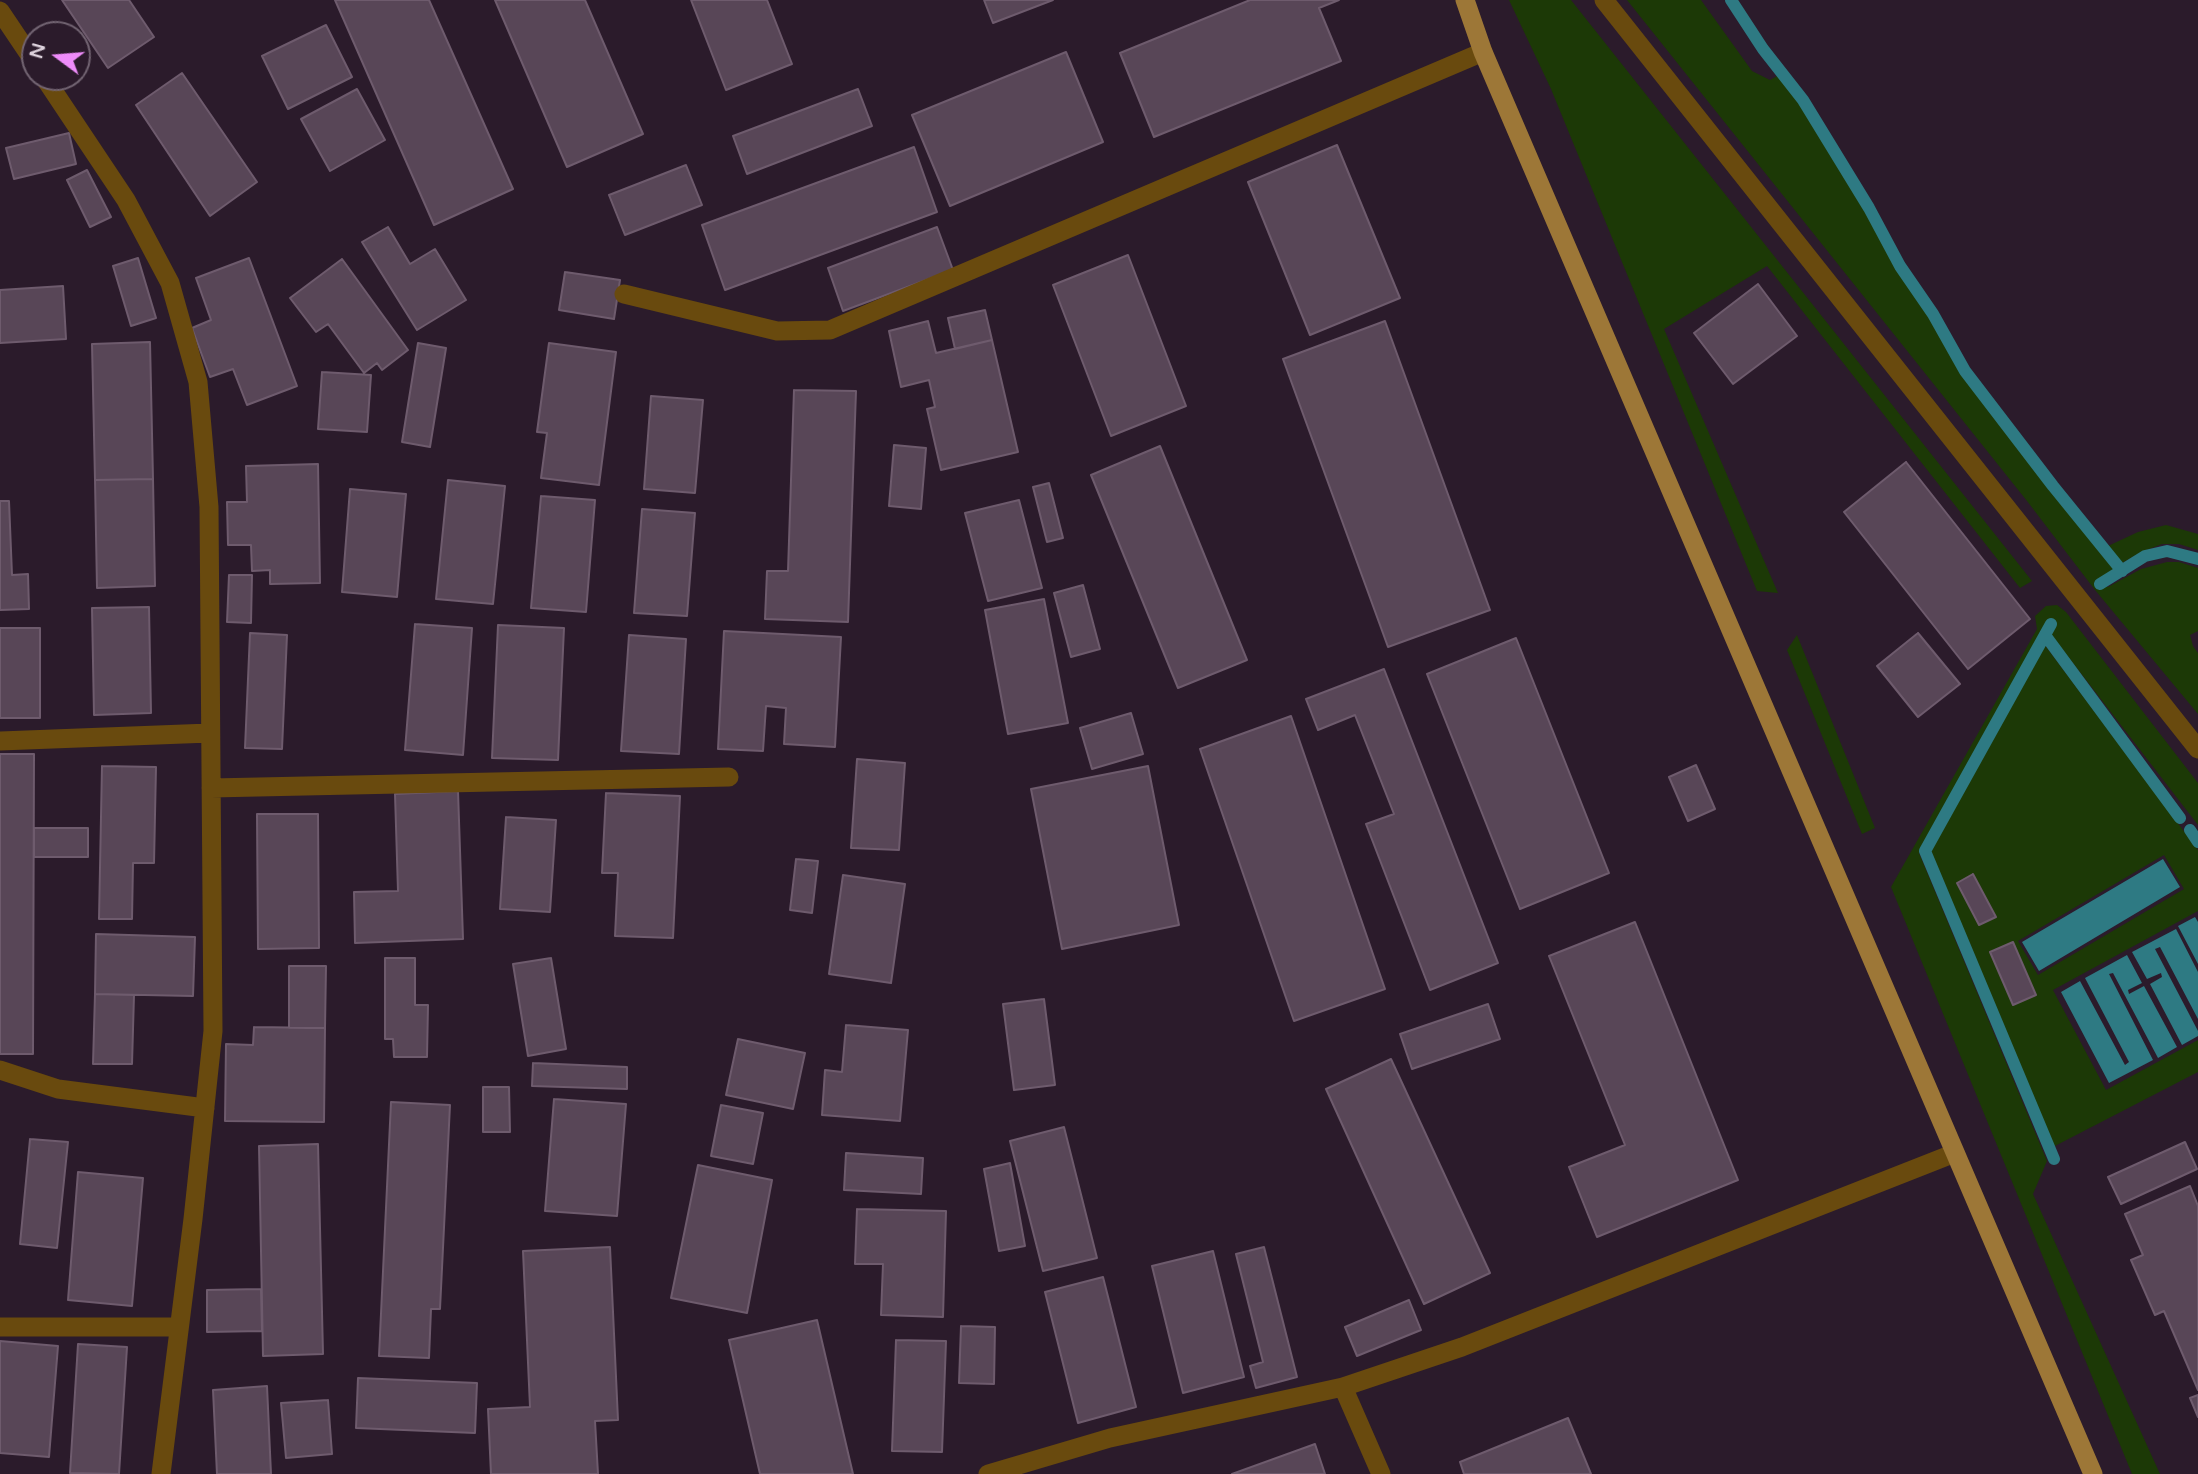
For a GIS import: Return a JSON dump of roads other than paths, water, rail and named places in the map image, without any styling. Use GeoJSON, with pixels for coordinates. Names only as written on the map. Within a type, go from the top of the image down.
{"type":"FeatureCollection","features":[{"type":"Feature","properties":{"kind":"main road"},"geometry":{"type":"LineString","coordinates":[[1465,0],[1483,52],[2093,1474]]}},
{"type":"Feature","properties":{"kind":"street"},"geometry":{"type":"LineString","coordinates":[[1604,0],[2198,749]]}},
{"type":"Feature","properties":{"kind":"street"},"geometry":{"type":"LineString","coordinates":[[0,11],[21,42]]}},
{"type":"Feature","properties":{"kind":"street"},"geometry":{"type":"LineString","coordinates":[[624,294],[777,331],[830,330],[1483,52]]}},
{"type":"Feature","properties":{"kind":"street"},"geometry":{"type":"LineString","coordinates":[[53,91],[126,200],[170,283],[198,382],[209,507],[213,1031],[161,1474]]}},
{"type":"Feature","properties":{"kind":"street"},"geometry":{"type":"LineString","coordinates":[[0,741],[210,733]]}},
{"type":"Feature","properties":{"kind":"street"},"geometry":{"type":"LineString","coordinates":[[211,788],[729,777]]}},
{"type":"Feature","properties":{"kind":"street"},"geometry":{"type":"LineString","coordinates":[[0,1070],[58,1089],[205,1108]]}},
{"type":"Feature","properties":{"kind":"street"},"geometry":{"type":"LineString","coordinates":[[988,1474],[1110,1438],[1343,1387],[1462,1347],[1955,1153]]}},
{"type":"Feature","properties":{"kind":"street"},"geometry":{"type":"LineString","coordinates":[[0,1327],[179,1327]]}},
{"type":"Feature","properties":{"kind":"street"},"geometry":{"type":"LineString","coordinates":[[1343,1387],[1381,1474]]}},
{"type":"Feature","properties":{"kind":"water"},"geometry":{"type":"Polygon","coordinates":[[[2163,859],[2180,887],[2039,971],[2022,942],[2163,859]]]}},
{"type":"Feature","properties":{"kind":"water"},"geometry":{"type":"Polygon","coordinates":[[[2195,917],[2198,922],[2198,964],[2178,926],[2195,917]]]}},
{"type":"Feature","properties":{"kind":"water"},"geometry":{"type":"Polygon","coordinates":[[[2176,929],[2198,972],[2198,1019],[2160,947],[2155,949],[2198,1031],[2198,1036],[2182,1045],[2150,984],[2162,977],[2161,973],[2147,979],[2132,952],[2176,929]]]}},
{"type":"Feature","properties":{"kind":"water"},"geometry":{"type":"Polygon","coordinates":[[[2127,955],[2142,983],[2128,990],[2129,994],[2144,986],[2177,1047],[2158,1058],[2113,973],[2109,974],[2153,1060],[2109,1083],[2061,992],[2080,981],[2125,1065],[2129,1062],[2085,978],[2127,955]]]}},
{"type":"Feature","properties":{"kind":"waterway"},"geometry":{"type":"LineString","coordinates":[[1731,0],[1763,49],[1803,100],[1965,371],[2122,571]]}},
{"type":"Feature","properties":{"kind":"waterway"},"geometry":{"type":"LineString","coordinates":[[2100,584],[2145,556],[2167,551],[2198,559]]}},
{"type":"Feature","properties":{"kind":"waterway"},"geometry":{"type":"LineString","coordinates":[[2051,624],[1925,851],[2054,1159]]}},
{"type":"Feature","properties":{"kind":"waterway"},"geometry":{"type":"LineString","coordinates":[[2045,635],[2180,818]]}},
{"type":"Feature","properties":{"kind":"waterway"},"geometry":{"type":"LineString","coordinates":[[2190,830],[2198,842]]}}]}
